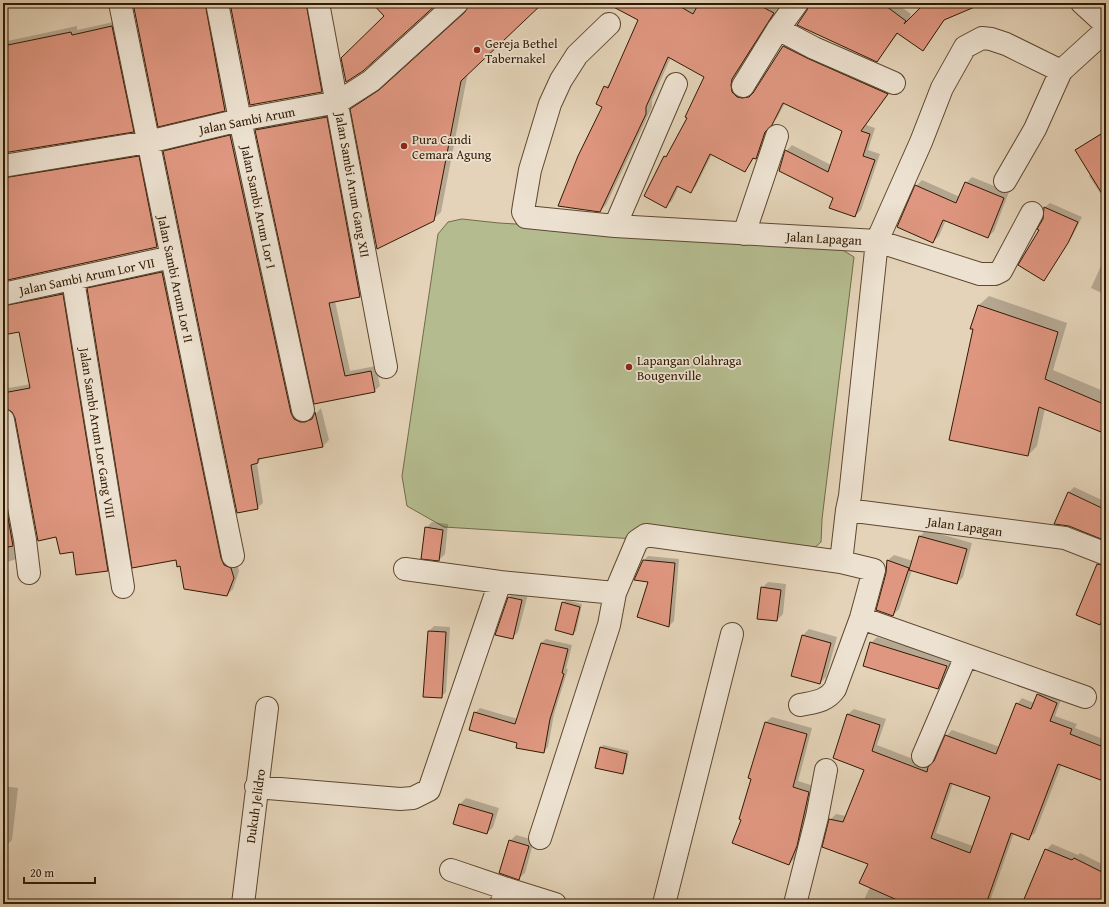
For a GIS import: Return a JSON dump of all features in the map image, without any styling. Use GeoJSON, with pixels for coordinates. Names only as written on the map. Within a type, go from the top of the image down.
{"type":"FeatureCollection","features":[{"type":"Feature","properties":{"kind":"street","name":"Jalan Sambi Arum Lor II"},"geometry":{"type":"LineString","coordinates":[[120,3],[233,556]]}},
{"type":"Feature","properties":{"kind":"street","name":"Jalan Sambi Arum Lor I"},"geometry":{"type":"LineString","coordinates":[[217,3],[240,120],[303,410]]}},
{"type":"Feature","properties":{"kind":"street","name":"Jalan Sambi Arum Gang XII"},"geometry":{"type":"LineString","coordinates":[[318,3],[338,102],[386,367]]}},
{"type":"Feature","properties":{"kind":"street","name":"Jalan Sambi Arum"},"geometry":{"type":"LineString","coordinates":[[3,166],[148,142],[240,120],[338,102],[371,81],[457,3]]}},
{"type":"Feature","properties":{"kind":"street"},"geometry":{"type":"LineString","coordinates":[[743,86],[778,29],[797,3]]}},
{"type":"Feature","properties":{"kind":"street"},"geometry":{"type":"LineString","coordinates":[[1082,3],[1106,25]]}},
{"type":"Feature","properties":{"kind":"street","name":"Jalan Lapagan"},"geometry":{"type":"LineString","coordinates":[[610,24],[577,55],[561,80],[550,104],[530,170],[523,212],[526,217],[615,226],[877,241],[850,496],[846,510],[1065,538],[1106,554]]}},
{"type":"Feature","properties":{"kind":"street"},"geometry":{"type":"LineString","coordinates":[[778,29],[814,48],[894,83]]}},
{"type":"Feature","properties":{"kind":"street"},"geometry":{"type":"LineString","coordinates":[[1005,181],[1034,128],[1061,71],[1106,30]]}},
{"type":"Feature","properties":{"kind":"street"},"geometry":{"type":"LineString","coordinates":[[1032,213],[1000,271],[995,274],[980,274],[877,241],[921,142],[942,88],[965,47],[982,38],[991,39],[1006,44],[1061,71]]}},
{"type":"Feature","properties":{"kind":"street"},"geometry":{"type":"LineString","coordinates":[[615,226],[676,84]]}},
{"type":"Feature","properties":{"kind":"street"},"geometry":{"type":"LineString","coordinates":[[744,234],[777,136]]}},
{"type":"Feature","properties":{"kind":"street","name":"Jalan Sambi Arum Lor VII"},"geometry":{"type":"LineString","coordinates":[[3,294],[73,280],[172,257]]}},
{"type":"Feature","properties":{"kind":"street","name":"Jalan Sambi Arum Lor Gang VIII"},"geometry":{"type":"LineString","coordinates":[[73,280],[122,587]]}},
{"type":"Feature","properties":{"kind":"street"},"geometry":{"type":"LineString","coordinates":[[3,420],[25,540],[29,573]]}},
{"type":"Feature","properties":{"kind":"street"},"geometry":{"type":"LineString","coordinates":[[841,562],[846,510]]}},
{"type":"Feature","properties":{"kind":"street"},"geometry":{"type":"LineString","coordinates":[[540,838],[609,625],[615,593],[637,541],[646,536],[841,562],[874,570],[861,618],[835,690],[823,701],[800,705]]}},
{"type":"Feature","properties":{"kind":"street"},"geometry":{"type":"LineString","coordinates":[[405,569],[500,582],[615,593]]}},
{"type":"Feature","properties":{"kind":"street"},"geometry":{"type":"LineString","coordinates":[[256,787],[400,799],[413,798],[429,790],[500,582]]}},
{"type":"Feature","properties":{"kind":"street"},"geometry":{"type":"LineString","coordinates":[[861,618],[1084,697]]}},
{"type":"Feature","properties":{"kind":"street"},"geometry":{"type":"LineString","coordinates":[[664,904],[732,634]]}},
{"type":"Feature","properties":{"kind":"street"},"geometry":{"type":"LineString","coordinates":[[923,756],[966,656]]}},
{"type":"Feature","properties":{"kind":"street","name":"Dukuh Jelidro"},"geometry":{"type":"LineString","coordinates":[[243,904],[256,787],[267,708]]}},
{"type":"Feature","properties":{"kind":"street"},"geometry":{"type":"LineString","coordinates":[[795,904],[817,817],[826,770]]}},
{"type":"Feature","properties":{"kind":"street"},"geometry":{"type":"LineString","coordinates":[[451,870],[504,897],[555,904]]}},
{"type":"Feature","properties":{"kind":"green space","name":"Lapangan Olahraga Bougenville"},"geometry":{"type":"Polygon","coordinates":[[[462,219],[499,223],[817,242],[838,247],[854,257],[822,519],[821,542],[812,550],[444,527],[407,506],[402,476],[438,234],[448,222],[462,219]]]}},
{"type":"Feature","properties":{"kind":"building"},"geometry":{"type":"Polygon","coordinates":[[[133,3],[205,3],[225,111],[158,127],[133,3]]]}},
{"type":"Feature","properties":{"kind":"building"},"geometry":{"type":"Polygon","coordinates":[[[230,3],[306,3],[322,92],[250,105],[230,3]]]}},
{"type":"Feature","properties":{"kind":"building"},"geometry":{"type":"Polygon","coordinates":[[[372,3],[438,3],[363,71],[346,82],[341,58],[384,16],[372,3]]]}},
{"type":"Feature","properties":{"kind":"building","name":"Pura Candi Cemara Agung"},"geometry":{"type":"Polygon","coordinates":[[[469,3],[543,3],[461,81],[434,221],[377,249],[350,109],[379,90],[465,12],[469,3]]]}},
{"type":"Feature","properties":{"kind":"building"},"geometry":{"type":"Polygon","coordinates":[[[606,3],[674,3],[693,14],[699,3],[755,3],[774,13],[732,79],[732,92],[737,97],[749,97],[753,93],[783,46],[888,94],[861,131],[870,134],[863,156],[875,160],[855,217],[829,208],[833,198],[779,171],[785,150],[828,172],[842,131],[783,103],[772,125],[765,132],[756,159],[753,158],[745,172],[710,154],[691,193],[677,186],[666,208],[644,196],[664,156],[666,157],[687,118],[685,117],[704,77],[668,57],[646,107],[646,114],[600,212],[558,206],[578,156],[602,107],[596,104],[604,86],[608,88],[638,20],[606,3]]]}},
{"type":"Feature","properties":{"kind":"building"},"geometry":{"type":"Polygon","coordinates":[[[809,3],[882,3],[906,21],[904,24],[925,3],[984,3],[944,20],[923,51],[897,33],[877,62],[797,25],[807,10],[809,3]]]}},
{"type":"Feature","properties":{"kind":"building"},"geometry":{"type":"Polygon","coordinates":[[[112,26],[134,132],[3,153],[3,46],[71,32],[72,35],[112,26]]]}},
{"type":"Feature","properties":{"kind":"building"},"geometry":{"type":"Polygon","coordinates":[[[327,117],[360,297],[329,303],[345,376],[371,371],[375,392],[314,404],[255,130],[327,117]]]}},
{"type":"Feature","properties":{"kind":"building"},"geometry":{"type":"Polygon","coordinates":[[[1106,131],[1106,200],[1075,150],[1106,131]]]}},
{"type":"Feature","properties":{"kind":"building"},"geometry":{"type":"Polygon","coordinates":[[[230,135],[291,413],[294,419],[300,422],[305,422],[312,419],[315,412],[323,447],[258,459],[258,463],[251,465],[258,509],[237,513],[163,151],[230,135]]]}},
{"type":"Feature","properties":{"kind":"building"},"geometry":{"type":"Polygon","coordinates":[[[139,156],[157,247],[3,281],[3,178],[139,156]]]}},
{"type":"Feature","properties":{"kind":"building"},"geometry":{"type":"Polygon","coordinates":[[[965,182],[1004,198],[988,238],[943,220],[933,243],[897,227],[915,185],[956,203],[965,182]]]}},
{"type":"Feature","properties":{"kind":"building"},"geometry":{"type":"Polygon","coordinates":[[[1044,207],[1078,222],[1068,243],[1044,281],[1018,265],[1039,230],[1037,229],[1043,219],[1044,207]]]}},
{"type":"Feature","properties":{"kind":"building"},"geometry":{"type":"Polygon","coordinates":[[[162,272],[221,558],[224,565],[231,568],[234,578],[227,596],[184,589],[180,566],[177,567],[176,560],[132,568],[87,288],[162,272]]]}},
{"type":"Feature","properties":{"kind":"building"},"geometry":{"type":"Polygon","coordinates":[[[63,294],[108,571],[76,575],[73,552],[60,554],[56,537],[38,541],[15,418],[12,412],[5,408],[3,396],[3,393],[30,388],[19,332],[3,335],[3,306],[63,294]]]}},
{"type":"Feature","properties":{"kind":"building"},"geometry":{"type":"Polygon","coordinates":[[[978,305],[1058,332],[1045,379],[1106,405],[1106,434],[1039,407],[1028,456],[949,440],[973,329],[970,329],[978,305]]]}},
{"type":"Feature","properties":{"kind":"building"},"geometry":{"type":"Polygon","coordinates":[[[3,489],[13,546],[3,548],[3,489]]]}},
{"type":"Feature","properties":{"kind":"building"},"geometry":{"type":"Polygon","coordinates":[[[1068,492],[1106,510],[1106,541],[1069,526],[1054,524],[1068,492]]]}},
{"type":"Feature","properties":{"kind":"building"},"geometry":{"type":"Polygon","coordinates":[[[425,527],[443,530],[439,561],[421,559],[425,527]]]}},
{"type":"Feature","properties":{"kind":"building"},"geometry":{"type":"Polygon","coordinates":[[[919,536],[967,549],[957,584],[909,570],[919,536]]]}},
{"type":"Feature","properties":{"kind":"building"},"geometry":{"type":"Polygon","coordinates":[[[643,560],[675,563],[669,627],[637,617],[648,582],[634,580],[643,560]]]}},
{"type":"Feature","properties":{"kind":"building"},"geometry":{"type":"Polygon","coordinates":[[[887,560],[909,568],[893,616],[876,610],[886,573],[887,560]]]}},
{"type":"Feature","properties":{"kind":"building"},"geometry":{"type":"Polygon","coordinates":[[[1097,564],[1106,566],[1106,612],[1100,625],[1076,615],[1097,564]]]}},
{"type":"Feature","properties":{"kind":"building"},"geometry":{"type":"Polygon","coordinates":[[[761,587],[781,590],[777,621],[757,619],[761,587]]]}},
{"type":"Feature","properties":{"kind":"building"},"geometry":{"type":"Polygon","coordinates":[[[508,597],[522,600],[513,639],[495,635],[508,597]]]}},
{"type":"Feature","properties":{"kind":"building"},"geometry":{"type":"Polygon","coordinates":[[[562,602],[580,607],[573,635],[555,630],[562,602]]]}},
{"type":"Feature","properties":{"kind":"building"},"geometry":{"type":"Polygon","coordinates":[[[428,631],[446,632],[442,698],[423,697],[428,631]]]}},
{"type":"Feature","properties":{"kind":"building"},"geometry":{"type":"Polygon","coordinates":[[[802,635],[831,643],[820,684],[791,676],[802,635]]]}},
{"type":"Feature","properties":{"kind":"building"},"geometry":{"type":"Polygon","coordinates":[[[870,642],[947,666],[938,689],[863,666],[870,642]]]}},
{"type":"Feature","properties":{"kind":"building"},"geometry":{"type":"Polygon","coordinates":[[[541,643],[568,649],[562,673],[564,674],[550,719],[544,753],[516,748],[517,743],[469,730],[474,712],[515,724],[541,643]]]}},
{"type":"Feature","properties":{"kind":"building"},"geometry":{"type":"Polygon","coordinates":[[[1037,694],[1057,703],[1050,721],[1072,729],[1070,734],[1106,748],[1106,782],[1058,764],[1029,840],[1011,833],[986,904],[906,904],[859,883],[868,864],[822,847],[829,819],[843,822],[864,770],[833,758],[847,714],[880,725],[872,751],[927,772],[928,767],[934,761],[945,735],[996,754],[1016,703],[1031,709],[1037,694]],[[950,783],[931,838],[970,853],[990,797],[950,783]]]}},
{"type":"Feature","properties":{"kind":"building"},"geometry":{"type":"Polygon","coordinates":[[[765,722],[807,734],[793,787],[809,792],[797,846],[789,865],[732,843],[741,820],[739,819],[751,779],[748,778],[765,722]]]}},
{"type":"Feature","properties":{"kind":"building"},"geometry":{"type":"Polygon","coordinates":[[[600,747],[627,754],[623,774],[595,768],[600,747]]]}},
{"type":"Feature","properties":{"kind":"building"},"geometry":{"type":"Polygon","coordinates":[[[459,804],[493,814],[487,834],[453,824],[459,804]]]}},
{"type":"Feature","properties":{"kind":"building"},"geometry":{"type":"Polygon","coordinates":[[[509,840],[529,846],[519,880],[499,873],[509,840]]]}},
{"type":"Feature","properties":{"kind":"building"},"geometry":{"type":"Polygon","coordinates":[[[1045,849],[1072,860],[1074,858],[1106,874],[1106,904],[1022,904],[1045,849]]]}},
{"type":"Feature","properties":{"kind":"place","name":"Gereja Bethel Tabernakel"},"geometry":{"type":"Point","coordinates":[477,50]}},
{"type":"Feature","properties":{"kind":"place","name":"Pura Candi Cemara Agung"},"geometry":{"type":"Point","coordinates":[404,146]}},
{"type":"Feature","properties":{"kind":"place","name":"Lapangan Olahraga Bougenville"},"geometry":{"type":"Point","coordinates":[629,367]}}]}
